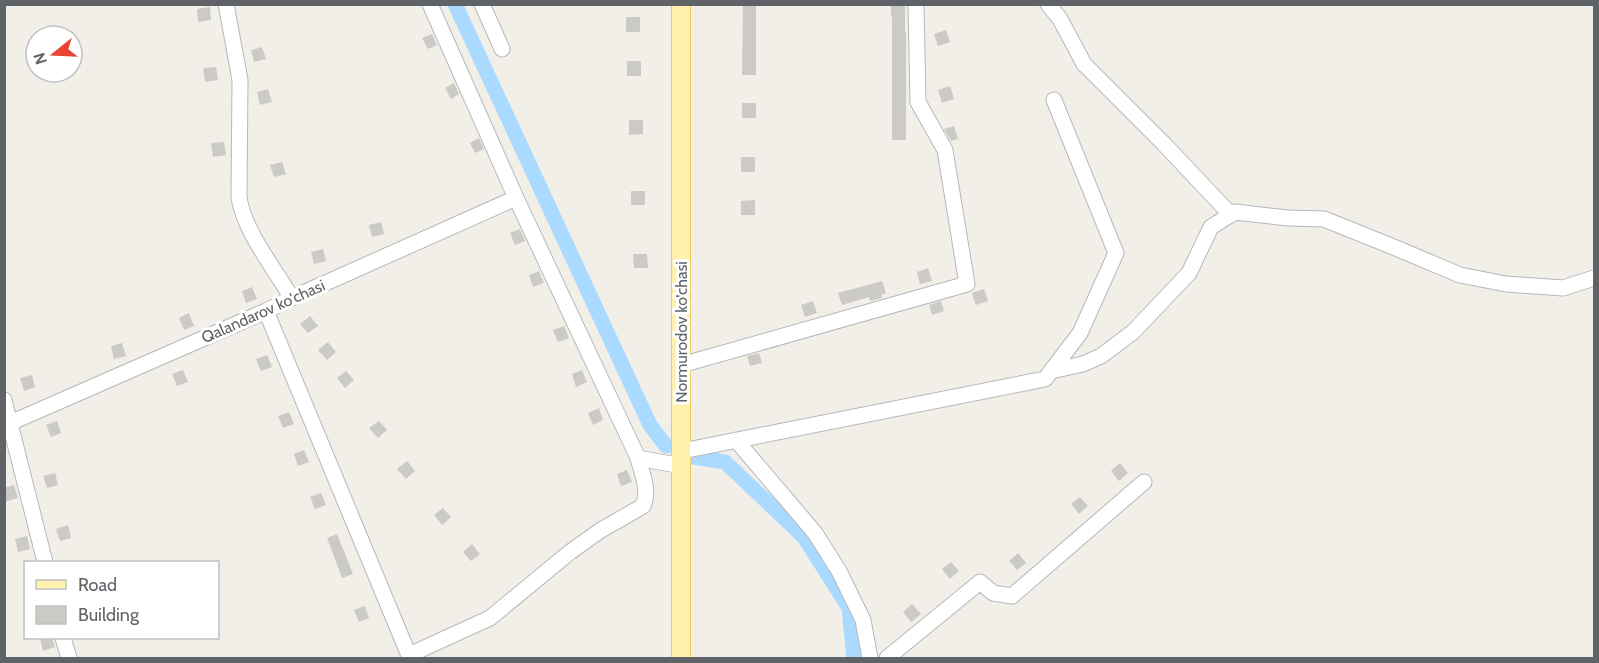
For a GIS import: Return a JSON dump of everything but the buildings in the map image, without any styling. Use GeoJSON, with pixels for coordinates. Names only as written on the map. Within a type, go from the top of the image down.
{"type":"FeatureCollection","features":[{"type":"Feature","properties":{"kind":"main road","name":"Normurodov ko'chasi"},"geometry":{"type":"LineString","coordinates":[[681,4],[681,658]]}},
{"type":"Feature","properties":{"kind":"street"},"geometry":{"type":"LineString","coordinates":[[226,4],[240,80],[240,210],[292,298]]}},
{"type":"Feature","properties":{"kind":"street"},"geometry":{"type":"LineString","coordinates":[[266,311],[410,657],[490,618],[570,552],[601,530],[643,506],[646,484],[638,458],[516,198],[430,4]]}},
{"type":"Feature","properties":{"kind":"street"},"geometry":{"type":"LineString","coordinates":[[482,4],[502,49]]}},
{"type":"Feature","properties":{"kind":"street"},"geometry":{"type":"LineString","coordinates":[[681,364],[967,284],[945,150],[918,102],[916,4]]}},
{"type":"Feature","properties":{"kind":"street"},"geometry":{"type":"LineString","coordinates":[[1048,4],[1060,19],[1084,64],[1231,215]]}},
{"type":"Feature","properties":{"kind":"street"},"geometry":{"type":"LineString","coordinates":[[638,458],[682,458],[736,440],[1045,379],[1080,333],[1116,253],[1053,100]]}},
{"type":"Feature","properties":{"kind":"street","name":"Qalandarov ko'chasi"},"geometry":{"type":"LineString","coordinates":[[10,423],[516,198]]}},
{"type":"Feature","properties":{"kind":"street"},"geometry":{"type":"LineString","coordinates":[[1051,371],[1083,364],[1101,356],[1133,332],[1189,273],[1211,227],[1235,212],[1288,218],[1324,219],[1460,275],[1506,284],[1563,288],[1594,278]]}},
{"type":"Feature","properties":{"kind":"street"},"geometry":{"type":"LineString","coordinates":[[4,400],[45,561]]}},
{"type":"Feature","properties":{"kind":"street"},"geometry":{"type":"LineString","coordinates":[[736,440],[815,533],[839,571],[863,621],[870,658]]}},
{"type":"Feature","properties":{"kind":"street"},"geometry":{"type":"LineString","coordinates":[[888,658],[980,582],[993,593],[1012,596],[1143,482]]}},
{"type":"Feature","properties":{"kind":"street"},"geometry":{"type":"LineString","coordinates":[[63,639],[69,658]]}},
{"type":"Feature","properties":{"kind":"waterway"},"geometry":{"type":"LineString","coordinates":[[455,4],[650,425],[666,446]]}},
{"type":"Feature","properties":{"kind":"waterway"},"geometry":{"type":"LineString","coordinates":[[694,457],[725,462],[804,537],[849,608],[854,658]]}}]}
